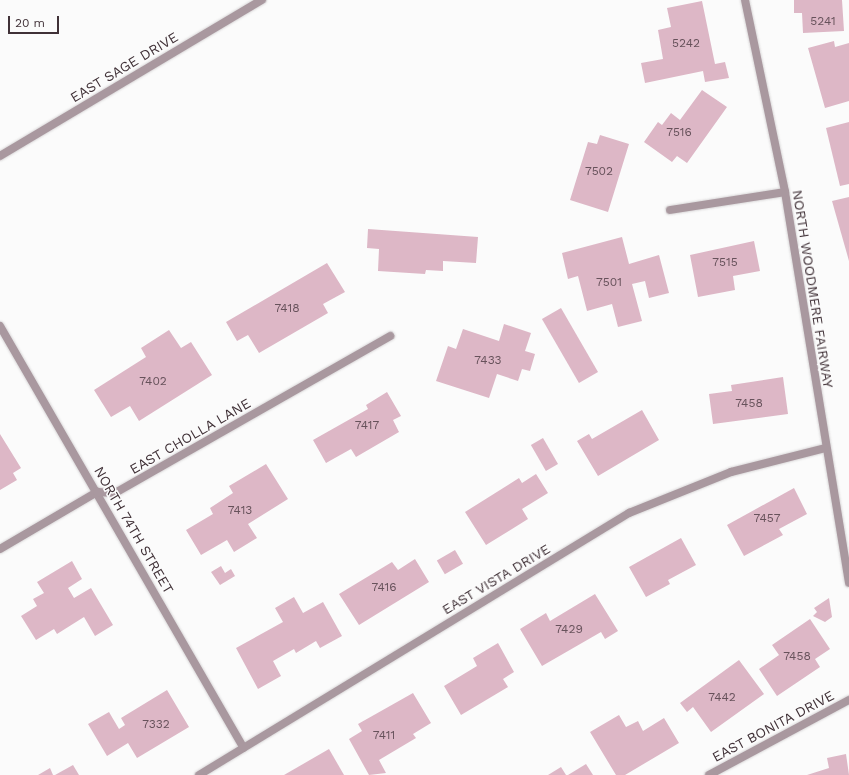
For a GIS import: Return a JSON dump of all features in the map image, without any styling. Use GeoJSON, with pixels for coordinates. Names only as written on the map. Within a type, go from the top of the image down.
{"type":"FeatureCollection","features":[{"type":"Feature","properties":{"kind":"street","name":"EAST SAGE DRIVE"},"geometry":{"type":"LineString","coordinates":[[0,156],[262,0]]}},
{"type":"Feature","properties":{"kind":"street","name":"NORTH WOODMERE FAIRWAY"},"geometry":{"type":"LineString","coordinates":[[745,0],[785,192],[849,583]]}},
{"type":"Feature","properties":{"kind":"street"},"geometry":{"type":"LineString","coordinates":[[670,210],[785,192]]}},
{"type":"Feature","properties":{"kind":"street","name":"NORTH 74TH STREET"},"geometry":{"type":"LineString","coordinates":[[0,326],[244,748]]}},
{"type":"Feature","properties":{"kind":"street","name":"EAST CHOLLA LANE"},"geometry":{"type":"LineString","coordinates":[[97,492],[115,493],[390,336]]}},
{"type":"Feature","properties":{"kind":"street","name":"EAST VISTA DRIVE"},"geometry":{"type":"LineString","coordinates":[[199,775],[630,513],[730,472],[826,448]]}},
{"type":"Feature","properties":{"kind":"street"},"geometry":{"type":"LineString","coordinates":[[0,549],[97,492]]}},
{"type":"Feature","properties":{"kind":"street","name":"EAST BONITA DRIVE"},"geometry":{"type":"LineString","coordinates":[[709,775],[849,700]]}},
{"type":"Feature","properties":{"kind":"building"},"geometry":{"type":"Polygon","coordinates":[[[794,0],[842,0],[844,31],[803,33],[802,13],[794,13],[794,0]]]}},
{"type":"Feature","properties":{"kind":"building"},"geometry":{"type":"Polygon","coordinates":[[[702,1],[715,64],[725,62],[729,78],[705,82],[703,71],[645,83],[641,63],[663,59],[658,30],[671,27],[667,8],[702,1]]]}},
{"type":"Feature","properties":{"kind":"building"},"geometry":{"type":"Polygon","coordinates":[[[834,41],[835,47],[849,43],[849,101],[825,108],[808,48],[834,41]]]}},
{"type":"Feature","properties":{"kind":"building"},"geometry":{"type":"Polygon","coordinates":[[[702,90],[727,107],[687,163],[677,156],[672,162],[644,142],[658,122],[662,125],[671,113],[680,120],[702,90]]]}},
{"type":"Feature","properties":{"kind":"building"},"geometry":{"type":"Polygon","coordinates":[[[849,122],[849,184],[840,186],[826,128],[849,122]]]}},
{"type":"Feature","properties":{"kind":"building"},"geometry":{"type":"Polygon","coordinates":[[[600,135],[629,144],[608,212],[570,200],[588,142],[597,144],[600,135]]]}},
{"type":"Feature","properties":{"kind":"building"},"geometry":{"type":"Polygon","coordinates":[[[849,197],[849,261],[832,201],[849,197]]]}},
{"type":"Feature","properties":{"kind":"building"},"geometry":{"type":"Polygon","coordinates":[[[368,229],[478,237],[476,263],[443,261],[443,271],[426,270],[425,274],[378,271],[379,249],[367,248],[368,229]]]}},
{"type":"Feature","properties":{"kind":"building"},"geometry":{"type":"Polygon","coordinates":[[[622,237],[629,264],[659,255],[669,293],[649,298],[645,281],[632,284],[642,321],[618,327],[612,304],[587,311],[578,276],[568,279],[562,253],[622,237]]]}},
{"type":"Feature","properties":{"kind":"building"},"geometry":{"type":"Polygon","coordinates":[[[754,241],[760,271],[733,276],[735,290],[698,297],[690,255],[754,241]]]}},
{"type":"Feature","properties":{"kind":"building"},"geometry":{"type":"Polygon","coordinates":[[[327,263],[345,292],[323,304],[328,313],[259,353],[248,335],[237,341],[226,322],[327,263]]]}},
{"type":"Feature","properties":{"kind":"building"},"geometry":{"type":"Polygon","coordinates":[[[561,308],[598,372],[579,383],[542,319],[561,308]]]}},
{"type":"Feature","properties":{"kind":"building"},"geometry":{"type":"Polygon","coordinates":[[[504,324],[531,333],[525,351],[535,354],[530,371],[522,369],[518,381],[497,374],[489,398],[436,381],[448,346],[456,349],[463,329],[499,341],[504,324]]]}},
{"type":"Feature","properties":{"kind":"building"},"geometry":{"type":"Polygon","coordinates":[[[169,330],[181,348],[191,342],[212,375],[139,421],[130,406],[111,417],[94,390],[146,357],[141,348],[169,330]]]}},
{"type":"Feature","properties":{"kind":"building"},"geometry":{"type":"Polygon","coordinates":[[[783,377],[788,414],[713,424],[709,394],[732,391],[731,385],[783,377]]]}},
{"type":"Feature","properties":{"kind":"building"},"geometry":{"type":"Polygon","coordinates":[[[387,392],[401,416],[393,420],[399,432],[356,457],[351,449],[326,463],[313,440],[368,409],[366,405],[387,392]]]}},
{"type":"Feature","properties":{"kind":"building"},"geometry":{"type":"Polygon","coordinates":[[[642,410],[659,440],[598,476],[577,441],[589,434],[592,439],[642,410]]]}},
{"type":"Feature","properties":{"kind":"building"},"geometry":{"type":"Polygon","coordinates":[[[0,434],[21,468],[13,473],[17,480],[0,490],[0,434]]]}},
{"type":"Feature","properties":{"kind":"building"},"geometry":{"type":"Polygon","coordinates":[[[543,438],[558,464],[546,471],[531,445],[543,438]]]}},
{"type":"Feature","properties":{"kind":"building"},"geometry":{"type":"Polygon","coordinates":[[[266,464],[288,499],[248,524],[257,538],[234,552],[227,540],[201,555],[186,530],[213,514],[210,508],[233,493],[229,486],[266,464]]]}},
{"type":"Feature","properties":{"kind":"building"},"geometry":{"type":"Polygon","coordinates":[[[536,474],[548,493],[522,509],[528,519],[486,545],[465,512],[519,478],[522,483],[536,474]]]}},
{"type":"Feature","properties":{"kind":"building"},"geometry":{"type":"Polygon","coordinates":[[[794,488],[807,514],[779,529],[783,535],[744,556],[727,525],[794,488]]]}},
{"type":"Feature","properties":{"kind":"building"},"geometry":{"type":"Polygon","coordinates":[[[681,538],[696,565],[668,580],[670,584],[646,597],[629,567],[681,538]]]}},
{"type":"Feature","properties":{"kind":"building"},"geometry":{"type":"Polygon","coordinates":[[[455,550],[463,564],[445,574],[437,560],[455,550]]]}},
{"type":"Feature","properties":{"kind":"building"},"geometry":{"type":"Polygon","coordinates":[[[415,559],[429,582],[359,625],[339,594],[392,562],[398,570],[415,559]]]}},
{"type":"Feature","properties":{"kind":"building"},"geometry":{"type":"Polygon","coordinates":[[[72,561],[82,579],[68,588],[74,598],[91,588],[113,625],[95,636],[84,617],[57,634],[54,629],[36,640],[21,616],[37,606],[33,599],[44,593],[37,582],[72,561]]]}},
{"type":"Feature","properties":{"kind":"building"},"geometry":{"type":"Polygon","coordinates":[[[221,566],[225,573],[231,569],[235,576],[220,585],[211,572],[221,566]]]}},
{"type":"Feature","properties":{"kind":"building"},"geometry":{"type":"Polygon","coordinates":[[[595,594],[618,631],[605,639],[601,632],[542,666],[520,629],[546,613],[550,621],[595,594]]]}},
{"type":"Feature","properties":{"kind":"building"},"geometry":{"type":"Polygon","coordinates":[[[294,597],[303,613],[323,602],[342,636],[320,648],[316,641],[296,653],[294,649],[273,661],[281,676],[258,689],[236,648],[283,622],[275,608],[294,597]]]}},
{"type":"Feature","properties":{"kind":"building"},"geometry":{"type":"Polygon","coordinates":[[[829,598],[832,617],[825,622],[813,616],[817,612],[814,608],[829,598]]]}},
{"type":"Feature","properties":{"kind":"building"},"geometry":{"type":"Polygon","coordinates":[[[810,619],[830,649],[815,659],[820,667],[777,696],[759,669],[779,655],[772,645],[810,619]]]}},
{"type":"Feature","properties":{"kind":"building"},"geometry":{"type":"Polygon","coordinates":[[[498,643],[514,672],[503,679],[508,687],[461,715],[444,686],[477,666],[473,658],[498,643]]]}},
{"type":"Feature","properties":{"kind":"building"},"geometry":{"type":"Polygon","coordinates":[[[739,660],[764,694],[711,732],[693,707],[687,712],[680,703],[739,660]]]}},
{"type":"Feature","properties":{"kind":"building"},"geometry":{"type":"Polygon","coordinates":[[[167,690],[189,727],[137,758],[128,743],[107,756],[88,724],[109,712],[119,729],[125,725],[121,718],[167,690]]]}},
{"type":"Feature","properties":{"kind":"building"},"geometry":{"type":"Polygon","coordinates":[[[413,693],[431,723],[413,734],[416,738],[379,760],[386,773],[369,775],[349,739],[362,731],[358,724],[413,693]]]}},
{"type":"Feature","properties":{"kind":"building"},"geometry":{"type":"Polygon","coordinates":[[[619,715],[626,727],[638,721],[643,731],[664,718],[679,743],[625,775],[616,775],[590,732],[619,715]]]}},
{"type":"Feature","properties":{"kind":"building"},"geometry":{"type":"Polygon","coordinates":[[[329,749],[344,775],[284,775],[329,749]]]}},
{"type":"Feature","properties":{"kind":"building"},"geometry":{"type":"Polygon","coordinates":[[[846,754],[849,775],[807,775],[829,768],[827,758],[846,754]]]}},
{"type":"Feature","properties":{"kind":"building"},"geometry":{"type":"Polygon","coordinates":[[[586,764],[593,775],[568,775],[586,764]]]}},
{"type":"Feature","properties":{"kind":"building"},"geometry":{"type":"Polygon","coordinates":[[[73,765],[79,775],[55,775],[73,765]]]}},
{"type":"Feature","properties":{"kind":"building"},"geometry":{"type":"Polygon","coordinates":[[[561,767],[566,775],[548,775],[561,767]]]}},
{"type":"Feature","properties":{"kind":"building"},"geometry":{"type":"Polygon","coordinates":[[[50,768],[53,775],[38,775],[50,768]]]}}]}
